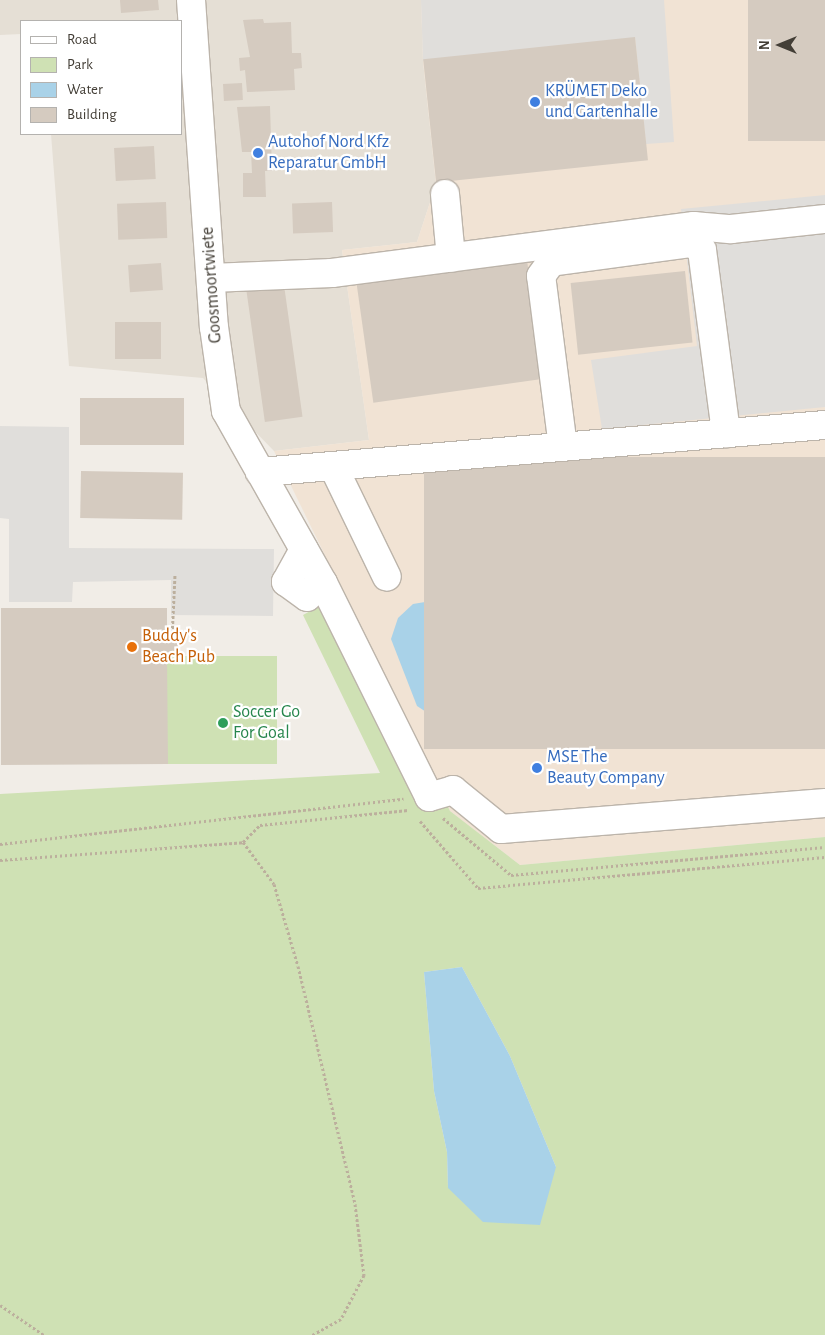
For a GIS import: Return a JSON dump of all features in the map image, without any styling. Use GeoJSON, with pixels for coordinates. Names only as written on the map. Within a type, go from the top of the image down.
{"type":"FeatureCollection","features":[{"type":"Feature","properties":{"kind":"street","name":"Goosmoortwiete"},"geometry":{"type":"LineString","coordinates":[[191,0],[211,278],[226,411],[304,550],[286,582],[307,597],[323,583],[429,796],[453,790],[501,829],[825,803]]}},
{"type":"Feature","properties":{"kind":"street"},"geometry":{"type":"LineString","coordinates":[[445,194],[452,258]]}},
{"type":"Feature","properties":{"kind":"street"},"geometry":{"type":"LineString","coordinates":[[211,278],[332,273],[694,226],[731,229],[825,219]]}},
{"type":"Feature","properties":{"kind":"street"},"geometry":{"type":"LineString","coordinates":[[563,447],[541,276],[551,262],[692,243],[702,250],[726,433]]}},
{"type":"Feature","properties":{"kind":"street"},"geometry":{"type":"LineString","coordinates":[[260,472],[825,425]]}},
{"type":"Feature","properties":{"kind":"street"},"geometry":{"type":"LineString","coordinates":[[333,466],[387,577]]}},
{"type":"Feature","properties":{"kind":"path"},"geometry":{"type":"LineString","coordinates":[[172,638],[175,574]]}},
{"type":"Feature","properties":{"kind":"path"},"geometry":{"type":"LineString","coordinates":[[0,844],[409,799]]}},
{"type":"Feature","properties":{"kind":"path"},"geometry":{"type":"LineString","coordinates":[[0,860],[243,842],[260,825],[407,809],[434,833],[478,888],[825,857]]}},
{"type":"Feature","properties":{"kind":"path"},"geometry":{"type":"LineString","coordinates":[[439,816],[511,875],[825,847]]}},
{"type":"Feature","properties":{"kind":"path"},"geometry":{"type":"LineString","coordinates":[[243,842],[274,884],[298,966],[355,1204],[364,1275],[341,1319],[312,1335]]}},
{"type":"Feature","properties":{"kind":"path"},"geometry":{"type":"LineString","coordinates":[[0,1306],[44,1335]]}},
{"type":"Feature","properties":{"kind":"shaded area"},"geometry":{"type":"Polygon","coordinates":[[[0,0],[421,0],[423,61],[436,184],[417,242],[342,250],[369,440],[274,451],[203,378],[69,366],[51,135],[182,135],[182,20],[20,20],[20,34],[0,35],[0,0]]]}},
{"type":"Feature","properties":{"kind":"shaded area"},"geometry":{"type":"Polygon","coordinates":[[[421,0],[825,0],[825,837],[520,865],[450,811],[274,451],[369,440],[342,250],[417,242],[436,184],[423,61],[421,0]]]}},
{"type":"Feature","properties":{"kind":"shaded area"},"geometry":{"type":"Polygon","coordinates":[[[421,0],[664,0],[674,142],[646,144],[635,38],[423,61],[421,0]]]}},
{"type":"Feature","properties":{"kind":"shaded area"},"geometry":{"type":"Polygon","coordinates":[[[825,195],[825,407],[602,429],[591,360],[697,346],[681,209],[825,195]]]}},
{"type":"Feature","properties":{"kind":"shaded area"},"geometry":{"type":"Polygon","coordinates":[[[0,426],[69,427],[69,548],[274,549],[273,616],[171,615],[171,580],[73,582],[72,602],[9,602],[9,519],[0,518],[0,426]]]}},
{"type":"Feature","properties":{"kind":"green space"},"geometry":{"type":"Polygon","coordinates":[[[343,593],[450,811],[520,865],[825,837],[825,1335],[0,1335],[0,794],[380,773],[303,615],[343,593]],[[462,967],[424,972],[434,1091],[447,1152],[448,1188],[556,1167],[510,1056],[462,967]]]}},
{"type":"Feature","properties":{"kind":"green space","name":"Soccer Go For Goal"},"geometry":{"type":"Polygon","coordinates":[[[167,656],[277,656],[277,764],[167,764],[167,656]]]}},
{"type":"Feature","properties":{"kind":"water"},"geometry":{"type":"Polygon","coordinates":[[[425,602],[437,719],[417,706],[391,639],[398,618],[413,604],[425,602]]]}},
{"type":"Feature","properties":{"kind":"water"},"geometry":{"type":"Polygon","coordinates":[[[462,967],[510,1056],[556,1167],[540,1225],[483,1222],[448,1188],[447,1152],[434,1091],[424,972],[462,967]]]}},
{"type":"Feature","properties":{"kind":"building"},"geometry":{"type":"Polygon","coordinates":[[[120,0],[158,0],[159,10],[121,13],[120,0]]]}},
{"type":"Feature","properties":{"kind":"building"},"geometry":{"type":"Polygon","coordinates":[[[748,0],[825,0],[825,141],[748,141],[748,0]]]}},
{"type":"Feature","properties":{"kind":"building"},"geometry":{"type":"Polygon","coordinates":[[[263,19],[264,23],[291,22],[292,53],[301,53],[302,68],[294,69],[295,90],[247,92],[245,70],[240,71],[239,58],[250,57],[243,20],[263,19]]]}},
{"type":"Feature","properties":{"kind":"building","name":"KRÜMET Deko und Gartenhalle"},"geometry":{"type":"Polygon","coordinates":[[[635,37],[648,160],[436,183],[423,59],[635,37]]]}},
{"type":"Feature","properties":{"kind":"building"},"geometry":{"type":"Polygon","coordinates":[[[242,83],[243,100],[224,101],[223,84],[242,83]]]}},
{"type":"Feature","properties":{"kind":"building"},"geometry":{"type":"Polygon","coordinates":[[[270,106],[272,171],[265,171],[266,197],[243,197],[243,173],[252,173],[251,152],[242,152],[237,107],[270,106]]]}},
{"type":"Feature","properties":{"kind":"building"},"geometry":{"type":"Polygon","coordinates":[[[154,146],[156,179],[116,181],[114,148],[154,146]]]}},
{"type":"Feature","properties":{"kind":"building"},"geometry":{"type":"Polygon","coordinates":[[[166,202],[167,238],[118,240],[117,204],[166,202]]]}},
{"type":"Feature","properties":{"kind":"building"},"geometry":{"type":"Polygon","coordinates":[[[332,202],[333,232],[293,233],[292,203],[332,202]]]}},
{"type":"Feature","properties":{"kind":"building"},"geometry":{"type":"Polygon","coordinates":[[[526,253],[544,379],[373,403],[356,277],[526,253]]]}},
{"type":"Feature","properties":{"kind":"building"},"geometry":{"type":"Polygon","coordinates":[[[161,263],[163,290],[130,292],[128,265],[161,263]]]}},
{"type":"Feature","properties":{"kind":"building"},"geometry":{"type":"Polygon","coordinates":[[[685,271],[693,343],[578,355],[571,283],[685,271]]]}},
{"type":"Feature","properties":{"kind":"building"},"geometry":{"type":"Polygon","coordinates":[[[284,285],[303,417],[265,422],[246,290],[284,285]]]}},
{"type":"Feature","properties":{"kind":"building"},"geometry":{"type":"Polygon","coordinates":[[[115,322],[161,322],[161,359],[115,359],[115,322]]]}},
{"type":"Feature","properties":{"kind":"building"},"geometry":{"type":"Polygon","coordinates":[[[80,398],[184,398],[184,445],[80,445],[80,398]]]}},
{"type":"Feature","properties":{"kind":"building"},"geometry":{"type":"Polygon","coordinates":[[[424,457],[825,457],[825,749],[424,749],[424,457]]]}},
{"type":"Feature","properties":{"kind":"building"},"geometry":{"type":"Polygon","coordinates":[[[81,471],[183,473],[182,520],[80,518],[81,471]]]}},
{"type":"Feature","properties":{"kind":"building"},"geometry":{"type":"Polygon","coordinates":[[[1,608],[167,608],[167,638],[179,638],[179,656],[167,656],[168,764],[1,765],[1,608]]]}},
{"type":"Feature","properties":{"kind":"place","name":"KRÜMET Deko und Gartenhalle"},"geometry":{"type":"Point","coordinates":[535,102]}},
{"type":"Feature","properties":{"kind":"place","name":"Autohof Nord Kfz Reparatur GmbH"},"geometry":{"type":"Point","coordinates":[258,153]}},
{"type":"Feature","properties":{"kind":"place","name":"Buddy's Beach Pub"},"geometry":{"type":"Point","coordinates":[132,647]}},
{"type":"Feature","properties":{"kind":"place","name":"Soccer Go For Goal"},"geometry":{"type":"Point","coordinates":[223,723]}},
{"type":"Feature","properties":{"kind":"place","name":"MSE The Beauty Company"},"geometry":{"type":"Point","coordinates":[537,768]}}]}
